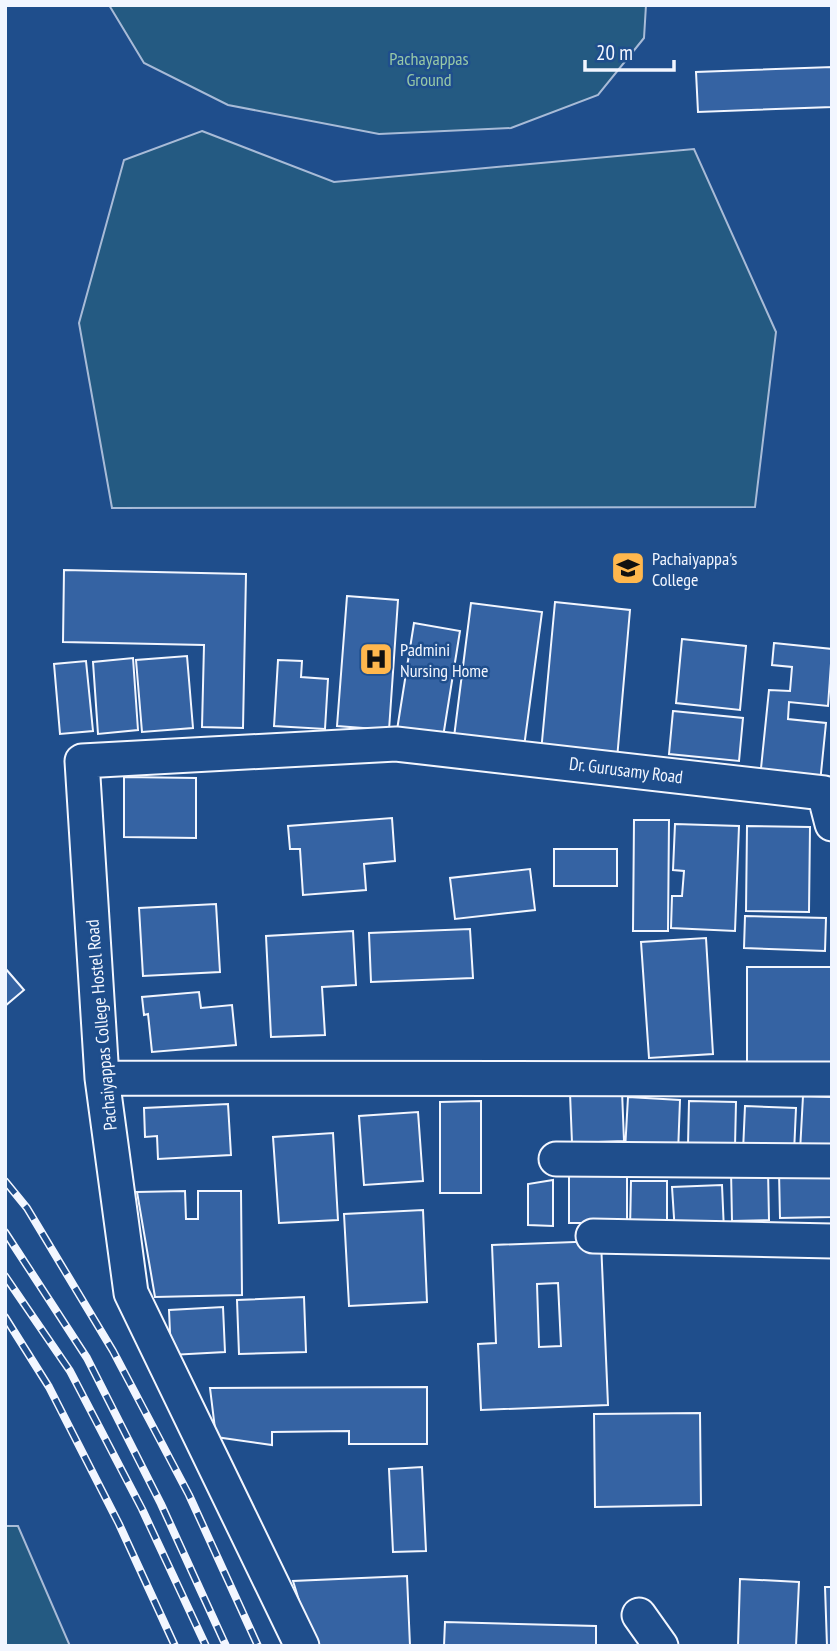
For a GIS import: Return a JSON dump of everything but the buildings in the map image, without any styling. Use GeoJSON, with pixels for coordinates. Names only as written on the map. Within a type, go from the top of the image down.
{"type":"FeatureCollection","features":[{"type":"Feature","properties":{"kind":"street","name":"Dr. Gurusamy Road"},"geometry":{"type":"LineString","coordinates":[[396,744],[829,804]]}},
{"type":"Feature","properties":{"kind":"street","name":"Pachaiyappas College Hostel Road"},"geometry":{"type":"LineString","coordinates":[[302,1646],[131,1293],[102,1078],[82,761],[396,744]]}},
{"type":"Feature","properties":{"kind":"street"},"geometry":{"type":"LineString","coordinates":[[102,1078],[832,1079]]}},
{"type":"Feature","properties":{"kind":"street"},"geometry":{"type":"LineString","coordinates":[[556,1159],[832,1161]]}},
{"type":"Feature","properties":{"kind":"street"},"geometry":{"type":"LineString","coordinates":[[593,1237],[832,1241]]}},
{"type":"Feature","properties":{"kind":"street"},"geometry":{"type":"LineString","coordinates":[[639,1615],[661,1646]]}},
{"type":"Feature","properties":{"kind":"green space","name":"Pachayappas Ground"},"geometry":{"type":"Polygon","coordinates":[[[109,5],[646,5],[644,38],[598,95],[511,128],[379,134],[228,105],[144,63],[109,5]]]}},
{"type":"Feature","properties":{"kind":"green space"},"geometry":{"type":"Polygon","coordinates":[[[202,131],[334,182],[694,149],[776,332],[755,507],[112,508],[79,323],[124,160],[202,131]]]}},
{"type":"Feature","properties":{"kind":"green space"},"geometry":{"type":"Polygon","coordinates":[[[5,1526],[18,1526],[70,1646],[5,1646],[5,1526]]]}},
{"type":"Feature","properties":{"kind":"railway"},"geometry":{"type":"LineString","coordinates":[[5,1181],[27,1208],[113,1351],[189,1495],[258,1646]]}},
{"type":"Feature","properties":{"kind":"railway"},"geometry":{"type":"LineString","coordinates":[[5,1232],[87,1358],[161,1504],[226,1646]]}},
{"type":"Feature","properties":{"kind":"railway"},"geometry":{"type":"LineString","coordinates":[[5,1276],[70,1371],[142,1509],[206,1646]]}},
{"type":"Feature","properties":{"kind":"railway"},"geometry":{"type":"LineString","coordinates":[[5,1317],[49,1387],[119,1524],[175,1646]]}},
{"type":"Feature","properties":{"kind":"place","name":"Pachaiyappa's College"},"geometry":{"type":"Point","coordinates":[628,568]}},
{"type":"Feature","properties":{"kind":"place","name":"Padmini Nursing Home"},"geometry":{"type":"Point","coordinates":[376,659]}}]}
